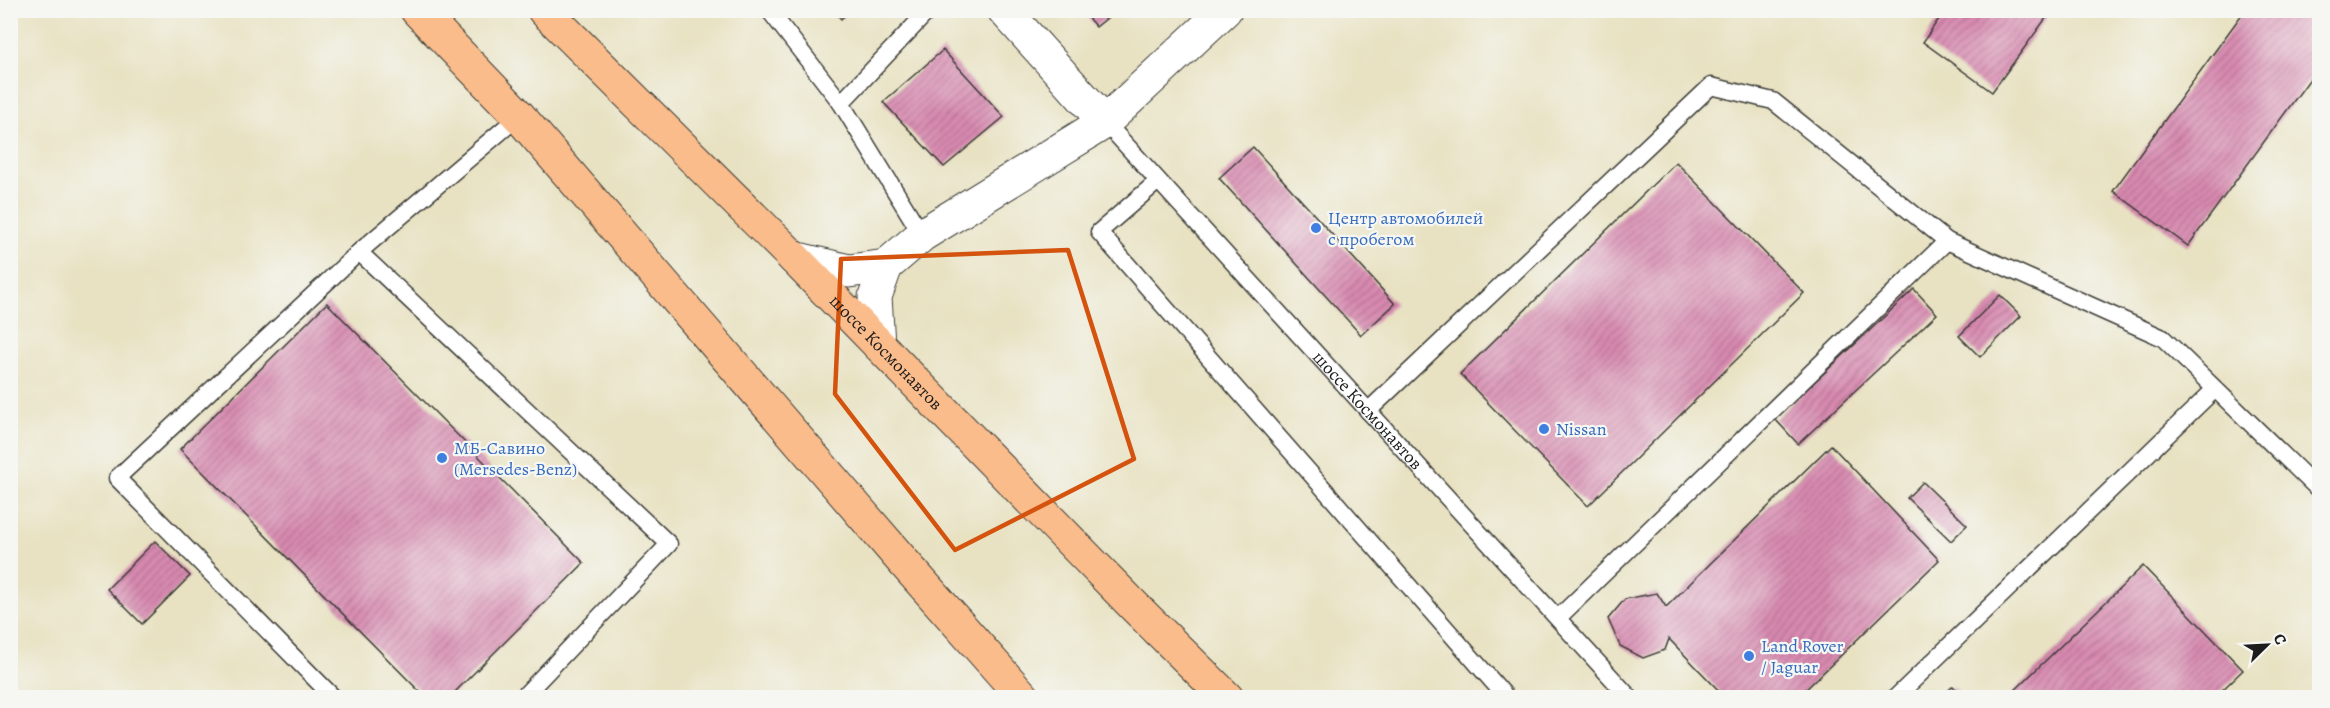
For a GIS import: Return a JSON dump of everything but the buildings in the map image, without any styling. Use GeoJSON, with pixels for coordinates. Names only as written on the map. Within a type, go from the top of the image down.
{"type":"FeatureCollection","features":[{"type":"Feature","properties":{"kind":"main road"},"geometry":{"type":"LineString","coordinates":[[417,10],[519,116],[900,558],[1024,698]]}},
{"type":"Feature","properties":{"kind":"main road","name":"шоссе Космонавтов"},"geometry":{"type":"LineString","coordinates":[[544,10],[794,258],[1128,600],[1227,698]]}},
{"type":"Feature","properties":{"kind":"street"},"geometry":{"type":"LineString","coordinates":[[1004,10],[1105,122]]}},
{"type":"Feature","properties":{"kind":"street"},"geometry":{"type":"LineString","coordinates":[[878,344],[875,297],[886,266],[922,235],[1105,122],[1225,10]]}},
{"type":"Feature","properties":{"kind":"street"},"geometry":{"type":"LineString","coordinates":[[794,258],[849,271],[886,266]]}},
{"type":"Feature","properties":{"kind":"lane"},"geometry":{"type":"LineString","coordinates":[[769,10],[841,103],[922,235]]}},
{"type":"Feature","properties":{"kind":"lane"},"geometry":{"type":"LineString","coordinates":[[841,103],[929,10]]}},
{"type":"Feature","properties":{"kind":"lane"},"geometry":{"type":"LineString","coordinates":[[1368,411],[1711,86],[1773,101],[1947,240],[2163,338],[2319,491]]}},
{"type":"Feature","properties":{"kind":"lane"},"geometry":{"type":"LineString","coordinates":[[334,698],[117,478],[359,252],[519,116]]}},
{"type":"Feature","properties":{"kind":"lane","name":"шоссе Космонавтов"},"geometry":{"type":"LineString","coordinates":[[1105,122],[1630,698]]}},
{"type":"Feature","properties":{"kind":"lane"},"geometry":{"type":"LineString","coordinates":[[1158,181],[1100,232],[1507,698]]}},
{"type":"Feature","properties":{"kind":"lane"},"geometry":{"type":"LineString","coordinates":[[1558,618],[1947,240]]}},
{"type":"Feature","properties":{"kind":"lane"},"geometry":{"type":"LineString","coordinates":[[359,252],[669,544],[522,698]]}},
{"type":"Feature","properties":{"kind":"lane"},"geometry":{"type":"LineString","coordinates":[[1895,698],[2215,388]]}},
{"type":"Feature","properties":{"kind":"highlighted area"},"geometry":{"type":"Polygon","coordinates":[[[1068,250],[1134,459],[955,550],[835,394],[841,259],[1068,250]]]}},
{"type":"Feature","properties":{"kind":"place","name":"Центр автомобилей с пробегом"},"geometry":{"type":"Point","coordinates":[1316,228]}},
{"type":"Feature","properties":{"kind":"place","name":"Nissan"},"geometry":{"type":"Point","coordinates":[1544,429]}},
{"type":"Feature","properties":{"kind":"place","name":"МБ-Савино (Mersedes-Benz)"},"geometry":{"type":"Point","coordinates":[442,458]}},
{"type":"Feature","properties":{"kind":"place","name":"Land Rover / Jaguar"},"geometry":{"type":"Point","coordinates":[1749,656]}}]}
